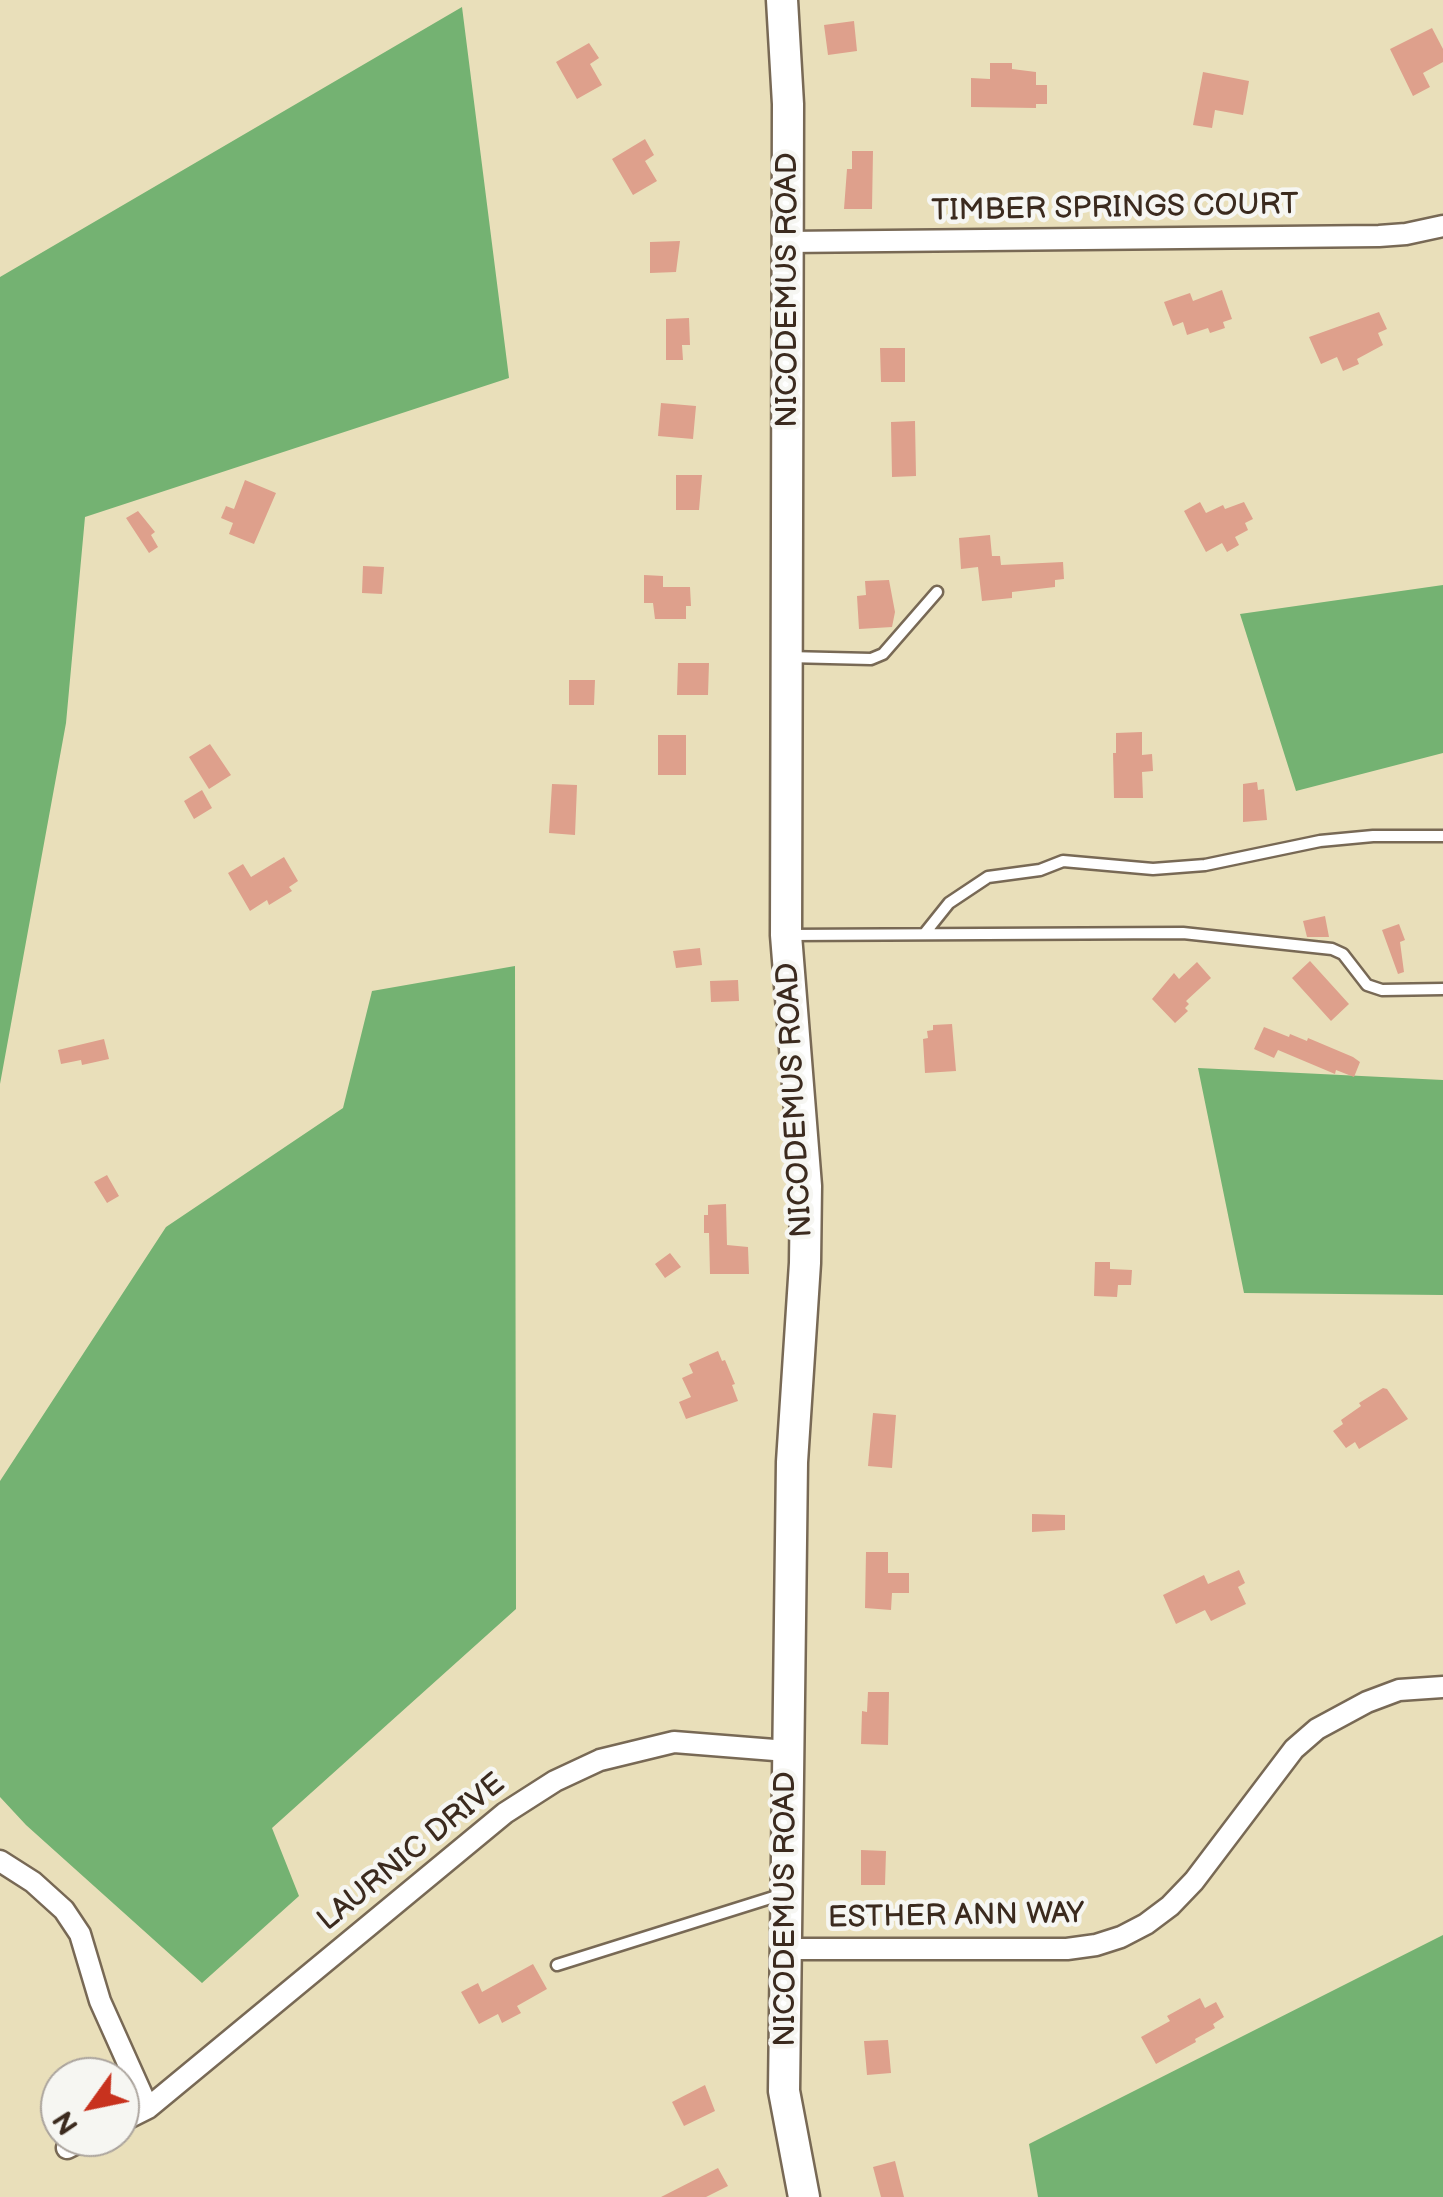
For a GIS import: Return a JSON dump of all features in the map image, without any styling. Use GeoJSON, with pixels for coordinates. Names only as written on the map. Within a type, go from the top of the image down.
{"type":"FeatureCollection","features":[{"type":"Feature","properties":{"kind":"street","name":"NICODEMUS ROAD"},"geometry":{"type":"LineString","coordinates":[[782,0],[788,104],[786,935],[806,1186],[792,1462],[784,2091],[790,2140],[804,2197]]}},
{"type":"Feature","properties":{"kind":"street","name":"TIMBER SPRINGS COURT"},"geometry":{"type":"LineString","coordinates":[[787,242],[1379,236],[1443,226]]}},
{"type":"Feature","properties":{"kind":"street","name":"ESTHER ANN WAY"},"geometry":{"type":"LineString","coordinates":[[787,1950],[1067,1949],[1121,1937],[1146,1924],[1182,1894],[1294,1749],[1317,1729],[1399,1690],[1443,1686]]}},
{"type":"Feature","properties":{"kind":"street","name":"LAURNIC DRIVE"},"geometry":{"type":"LineString","coordinates":[[140,2112],[505,1814],[555,1781],[600,1760],[674,1742],[787,1752]]}},
{"type":"Feature","properties":{"kind":"street"},"geometry":{"type":"LineString","coordinates":[[0,1861],[33,1882],[64,1910],[80,1934],[100,2002],[148,2108]]}},
{"type":"Feature","properties":{"kind":"lane"},"geometry":{"type":"LineString","coordinates":[[788,658],[870,659],[883,654],[937,592]]}},
{"type":"Feature","properties":{"kind":"lane"},"geometry":{"type":"LineString","coordinates":[[925,932],[949,903],[988,877],[1040,870],[1062,861],[1152,869],[1206,865],[1320,841],[1443,836]]}},
{"type":"Feature","properties":{"kind":"lane"},"geometry":{"type":"LineString","coordinates":[[786,935],[1183,933],[1332,948],[1342,954],[1367,985],[1382,990],[1443,989]]}},
{"type":"Feature","properties":{"kind":"lane"},"geometry":{"type":"LineString","coordinates":[[557,1965],[787,1893]]}},
{"type":"Feature","properties":{"kind":"green space"},"geometry":{"type":"Polygon","coordinates":[[[462,7],[509,378],[85,517],[66,723],[0,1084],[0,277],[462,7]]]}},
{"type":"Feature","properties":{"kind":"green space"},"geometry":{"type":"Polygon","coordinates":[[[1443,585],[1443,753],[1296,791],[1240,614],[1443,585]]]}},
{"type":"Feature","properties":{"kind":"green space"},"geometry":{"type":"Polygon","coordinates":[[[515,966],[516,1609],[272,1828],[299,1896],[202,1983],[0,1797],[0,1481],[166,1227],[343,1108],[372,991],[515,966]]]}},
{"type":"Feature","properties":{"kind":"green space"},"geometry":{"type":"Polygon","coordinates":[[[1198,1068],[1443,1080],[1443,1295],[1244,1293],[1198,1068]]]}},
{"type":"Feature","properties":{"kind":"green space"},"geometry":{"type":"Polygon","coordinates":[[[1443,1935],[1443,2197],[1038,2197],[1029,2144],[1443,1935]]]}},
{"type":"Feature","properties":{"kind":"building"},"geometry":{"type":"Polygon","coordinates":[[[854,21],[857,51],[828,55],[824,25],[854,21]]]}},
{"type":"Feature","properties":{"kind":"building"},"geometry":{"type":"Polygon","coordinates":[[[1432,28],[1443,49],[1443,62],[1423,73],[1430,87],[1413,96],[1390,49],[1432,28]]]}},
{"type":"Feature","properties":{"kind":"building"},"geometry":{"type":"Polygon","coordinates":[[[589,43],[599,58],[590,64],[602,85],[577,99],[556,62],[589,43]]]}},
{"type":"Feature","properties":{"kind":"building"},"geometry":{"type":"Polygon","coordinates":[[[990,63],[1012,63],[1012,69],[1036,72],[1036,85],[1047,85],[1047,104],[1036,104],[1036,108],[971,107],[971,78],[990,79],[990,63]]]}},
{"type":"Feature","properties":{"kind":"building"},"geometry":{"type":"Polygon","coordinates":[[[1203,72],[1249,81],[1243,115],[1215,110],[1212,128],[1193,125],[1203,72]]]}},
{"type":"Feature","properties":{"kind":"building"},"geometry":{"type":"Polygon","coordinates":[[[645,139],[654,155],[645,161],[657,181],[633,195],[612,159],[645,139]]]}},
{"type":"Feature","properties":{"kind":"building"},"geometry":{"type":"Polygon","coordinates":[[[852,151],[873,151],[872,209],[844,209],[852,151]]]}},
{"type":"Feature","properties":{"kind":"building"},"geometry":{"type":"Polygon","coordinates":[[[680,241],[676,272],[650,273],[650,242],[680,241]]]}},
{"type":"Feature","properties":{"kind":"building"},"geometry":{"type":"Polygon","coordinates":[[[1222,290],[1232,319],[1223,322],[1225,328],[1210,333],[1208,328],[1187,335],[1183,322],[1173,326],[1164,302],[1190,293],[1193,301],[1222,290]]]}},
{"type":"Feature","properties":{"kind":"building"},"geometry":{"type":"Polygon","coordinates":[[[1379,312],[1387,329],[1378,333],[1383,345],[1343,371],[1337,357],[1321,364],[1309,337],[1379,312]]]}},
{"type":"Feature","properties":{"kind":"building"},"geometry":{"type":"Polygon","coordinates":[[[689,318],[690,345],[682,345],[683,360],[666,360],[666,319],[689,318]]]}},
{"type":"Feature","properties":{"kind":"building"},"geometry":{"type":"Polygon","coordinates":[[[880,348],[905,348],[905,382],[881,382],[880,348]]]}},
{"type":"Feature","properties":{"kind":"building"},"geometry":{"type":"Polygon","coordinates":[[[661,403],[696,406],[693,439],[658,436],[661,403]]]}},
{"type":"Feature","properties":{"kind":"building"},"geometry":{"type":"Polygon","coordinates":[[[915,421],[916,476],[892,477],[891,422],[915,421]]]}},
{"type":"Feature","properties":{"kind":"building"},"geometry":{"type":"Polygon","coordinates":[[[676,475],[702,475],[699,510],[676,510],[676,475]]]}},
{"type":"Feature","properties":{"kind":"building"},"geometry":{"type":"Polygon","coordinates":[[[245,480],[276,493],[254,544],[229,534],[233,523],[221,518],[226,506],[234,509],[245,480]]]}},
{"type":"Feature","properties":{"kind":"building"},"geometry":{"type":"Polygon","coordinates":[[[1200,502],[1206,513],[1244,502],[1253,519],[1245,523],[1248,530],[1235,537],[1239,545],[1227,552],[1222,543],[1206,552],[1184,511],[1200,502]]]}},
{"type":"Feature","properties":{"kind":"building"},"geometry":{"type":"Polygon","coordinates":[[[138,511],[155,532],[151,535],[158,547],[149,553],[126,518],[138,511]]]}},
{"type":"Feature","properties":{"kind":"building"},"geometry":{"type":"Polygon","coordinates":[[[990,535],[992,556],[1000,556],[1001,565],[1063,562],[1064,579],[1055,580],[1055,587],[1012,592],[1012,598],[982,601],[978,567],[961,569],[959,538],[990,535]]]}},
{"type":"Feature","properties":{"kind":"building"},"geometry":{"type":"Polygon","coordinates":[[[363,566],[384,567],[382,594],[362,593],[363,566]]]}},
{"type":"Feature","properties":{"kind":"building"},"geometry":{"type":"Polygon","coordinates":[[[644,575],[663,576],[663,587],[690,587],[691,606],[686,606],[686,619],[655,619],[653,603],[644,603],[644,575]]]}},
{"type":"Feature","properties":{"kind":"building"},"geometry":{"type":"Polygon","coordinates":[[[889,580],[895,612],[892,627],[859,629],[857,596],[866,595],[865,581],[889,580]]]}},
{"type":"Feature","properties":{"kind":"building"},"geometry":{"type":"Polygon","coordinates":[[[678,663],[709,663],[708,695],[677,695],[678,663]]]}},
{"type":"Feature","properties":{"kind":"building"},"geometry":{"type":"Polygon","coordinates":[[[569,680],[595,680],[594,705],[569,705],[569,680]]]}},
{"type":"Feature","properties":{"kind":"building"},"geometry":{"type":"Polygon","coordinates":[[[1142,732],[1142,755],[1152,754],[1153,771],[1142,772],[1143,798],[1114,798],[1116,733],[1142,732]]]}},
{"type":"Feature","properties":{"kind":"building"},"geometry":{"type":"Polygon","coordinates":[[[658,735],[686,735],[686,775],[658,775],[658,735]]]}},
{"type":"Feature","properties":{"kind":"building"},"geometry":{"type":"Polygon","coordinates":[[[210,744],[231,775],[209,789],[189,757],[210,744]]]}},
{"type":"Feature","properties":{"kind":"building"},"geometry":{"type":"Polygon","coordinates":[[[1257,782],[1258,790],[1264,789],[1267,820],[1243,822],[1243,784],[1257,782]]]}},
{"type":"Feature","properties":{"kind":"building"},"geometry":{"type":"Polygon","coordinates":[[[552,784],[577,785],[575,835],[549,833],[552,784]]]}},
{"type":"Feature","properties":{"kind":"building"},"geometry":{"type":"Polygon","coordinates":[[[202,790],[212,808],[194,819],[184,801],[202,790]]]}},
{"type":"Feature","properties":{"kind":"building"},"geometry":{"type":"Polygon","coordinates":[[[284,857],[298,881],[289,887],[292,891],[250,911],[228,873],[243,864],[251,877],[284,857]]]}},
{"type":"Feature","properties":{"kind":"building"},"geometry":{"type":"Polygon","coordinates":[[[1325,916],[1329,937],[1307,937],[1303,921],[1325,916]]]}},
{"type":"Feature","properties":{"kind":"building"},"geometry":{"type":"Polygon","coordinates":[[[1399,924],[1405,940],[1400,942],[1404,972],[1398,974],[1382,930],[1399,924]]]}},
{"type":"Feature","properties":{"kind":"building"},"geometry":{"type":"Polygon","coordinates":[[[700,948],[702,965],[676,968],[673,951],[700,948]]]}},
{"type":"Feature","properties":{"kind":"building"},"geometry":{"type":"Polygon","coordinates":[[[1310,961],[1349,1004],[1331,1021],[1292,978],[1310,961]]]}},
{"type":"Feature","properties":{"kind":"building"},"geometry":{"type":"Polygon","coordinates":[[[1197,962],[1211,978],[1186,1001],[1188,1011],[1175,1023],[1152,999],[1174,973],[1179,979],[1197,962]]]}},
{"type":"Feature","properties":{"kind":"building"},"geometry":{"type":"Polygon","coordinates":[[[738,980],[739,1001],[711,1002],[710,981],[738,980]]]}},
{"type":"Feature","properties":{"kind":"building"},"geometry":{"type":"Polygon","coordinates":[[[952,1024],[956,1071],[925,1073],[923,1039],[928,1038],[927,1031],[933,1030],[933,1025],[952,1024]]]}},
{"type":"Feature","properties":{"kind":"building"},"geometry":{"type":"Polygon","coordinates":[[[1264,1027],[1289,1037],[1290,1034],[1307,1041],[1308,1038],[1353,1057],[1360,1062],[1354,1077],[1336,1070],[1335,1074],[1278,1050],[1274,1058],[1254,1049],[1264,1027]]]}},
{"type":"Feature","properties":{"kind":"building"},"geometry":{"type":"Polygon","coordinates":[[[104,1039],[109,1059],[82,1065],[81,1060],[61,1064],[58,1050],[104,1039]]]}},
{"type":"Feature","properties":{"kind":"building"},"geometry":{"type":"Polygon","coordinates":[[[107,1175],[119,1196],[107,1203],[94,1182],[107,1175]]]}},
{"type":"Feature","properties":{"kind":"building"},"geometry":{"type":"Polygon","coordinates":[[[726,1204],[727,1245],[748,1247],[749,1274],[710,1274],[709,1233],[704,1233],[704,1215],[708,1215],[708,1205],[726,1204]]]}},
{"type":"Feature","properties":{"kind":"building"},"geometry":{"type":"Polygon","coordinates":[[[670,1253],[681,1267],[665,1278],[655,1264],[670,1253]]]}},
{"type":"Feature","properties":{"kind":"building"},"geometry":{"type":"Polygon","coordinates":[[[1095,1262],[1110,1262],[1110,1269],[1132,1270],[1131,1285],[1118,1285],[1117,1297],[1094,1296],[1095,1262]]]}},
{"type":"Feature","properties":{"kind":"building"},"geometry":{"type":"Polygon","coordinates":[[[718,1351],[735,1384],[732,1385],[738,1401],[686,1419],[679,1402],[691,1397],[682,1378],[693,1373],[689,1364],[718,1351]]]}},
{"type":"Feature","properties":{"kind":"building"},"geometry":{"type":"Polygon","coordinates":[[[1383,1388],[1408,1419],[1359,1449],[1355,1442],[1346,1448],[1333,1431],[1361,1406],[1359,1403],[1383,1388]]]}},
{"type":"Feature","properties":{"kind":"building"},"geometry":{"type":"Polygon","coordinates":[[[873,1413],[896,1415],[892,1468],[868,1466],[873,1413]]]}},
{"type":"Feature","properties":{"kind":"building"},"geometry":{"type":"Polygon","coordinates":[[[1032,1514],[1065,1515],[1065,1530],[1032,1532],[1032,1514]]]}},
{"type":"Feature","properties":{"kind":"building"},"geometry":{"type":"Polygon","coordinates":[[[866,1552],[888,1552],[888,1573],[909,1573],[909,1593],[892,1593],[891,1610],[865,1608],[866,1552]]]}},
{"type":"Feature","properties":{"kind":"building"},"geometry":{"type":"Polygon","coordinates":[[[1239,1570],[1245,1583],[1238,1587],[1246,1604],[1211,1621],[1205,1610],[1176,1624],[1163,1595],[1204,1575],[1208,1584],[1239,1570]]]}},
{"type":"Feature","properties":{"kind":"building"},"geometry":{"type":"Polygon","coordinates":[[[868,1692],[889,1692],[888,1745],[861,1744],[862,1711],[867,1712],[868,1692]]]}},
{"type":"Feature","properties":{"kind":"building"},"geometry":{"type":"Polygon","coordinates":[[[861,1850],[886,1851],[885,1885],[861,1885],[861,1850]]]}},
{"type":"Feature","properties":{"kind":"building"},"geometry":{"type":"Polygon","coordinates":[[[533,1964],[547,1989],[517,2006],[521,2013],[502,2023],[498,2014],[479,2024],[461,1992],[478,1983],[482,1992],[533,1964]]]}},
{"type":"Feature","properties":{"kind":"building"},"geometry":{"type":"Polygon","coordinates":[[[1200,1998],[1205,2008],[1216,2002],[1224,2017],[1196,2042],[1156,2064],[1141,2037],[1170,2021],[1167,2016],[1200,1998]]]}},
{"type":"Feature","properties":{"kind":"building"},"geometry":{"type":"Polygon","coordinates":[[[888,2040],[891,2073],[867,2075],[864,2041],[888,2040]]]}},
{"type":"Feature","properties":{"kind":"building"},"geometry":{"type":"Polygon","coordinates":[[[705,2085],[715,2111],[684,2126],[672,2102],[705,2085]]]}},
{"type":"Feature","properties":{"kind":"building"},"geometry":{"type":"Polygon","coordinates":[[[895,2161],[904,2197],[881,2197],[873,2167],[895,2161]]]}},
{"type":"Feature","properties":{"kind":"building"},"geometry":{"type":"Polygon","coordinates":[[[718,2168],[728,2186],[706,2197],[661,2197],[718,2168]]]}}]}
